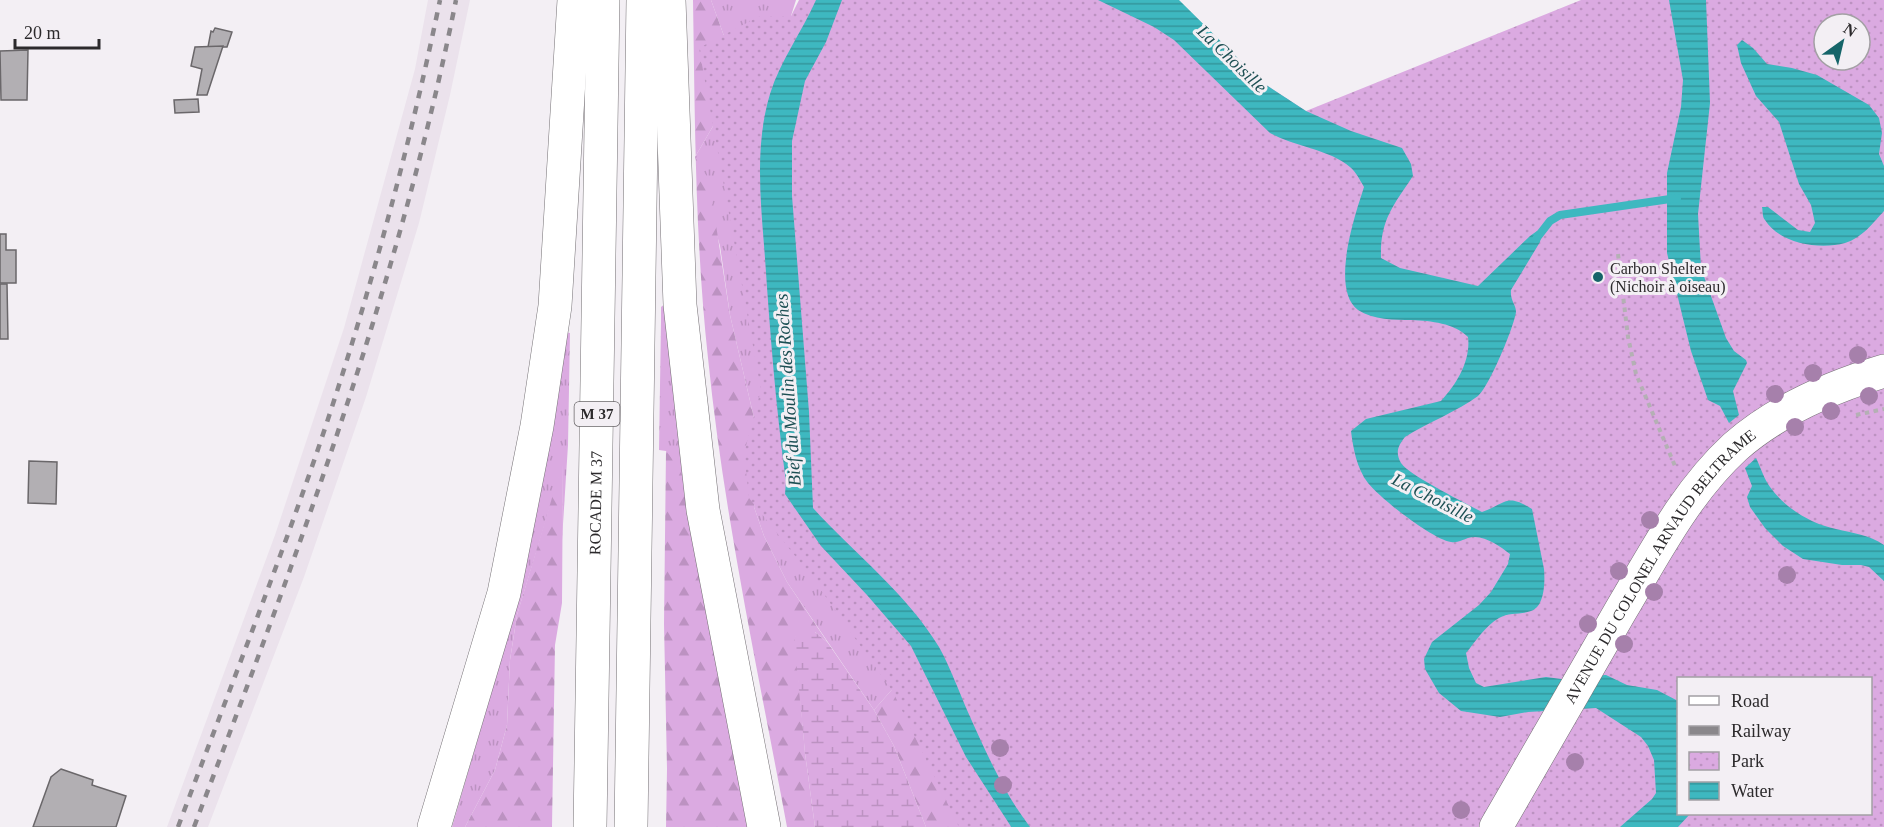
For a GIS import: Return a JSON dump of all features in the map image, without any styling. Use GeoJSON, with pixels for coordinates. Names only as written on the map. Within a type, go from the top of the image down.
{"type":"FeatureCollection","features":[{"type":"Feature","properties":{"kind":"main road"},"geometry":{"type":"LineString","coordinates":[[434,827],[504,592],[537,426],[555,306],[574,0]]}},
{"type":"Feature","properties":{"kind":"main road","name":"ROCADE M 37"},"geometry":{"type":"LineString","coordinates":[[590,827],[603,0]]}},
{"type":"Feature","properties":{"kind":"main road","name":"M 37"},"geometry":{"type":"LineString","coordinates":[[632,827],[643,0]]}},
{"type":"Feature","properties":{"kind":"main road"},"geometry":{"type":"LineString","coordinates":[[669,0],[680,305],[703,510],[764,827]]}},
{"type":"Feature","properties":{"kind":"main road","name":"AVENUE DU COLONEL ARNAUD BELTRAME"},"geometry":{"type":"LineString","coordinates":[[1496,827],[1667,531],[1709,474],[1742,442],[1805,401],[1884,371]]}},
{"type":"Feature","properties":{"kind":"path"},"geometry":{"type":"LineString","coordinates":[[1618,255],[1628,337],[1636,375],[1676,468]]}},
{"type":"Feature","properties":{"kind":"shaded area"},"geometry":{"type":"Polygon","coordinates":[[[428,0],[470,0],[419,223],[366,397],[304,577],[208,827],[167,827],[275,535],[344,328],[415,69],[428,0]]]}},
{"type":"Feature","properties":{"kind":"green space"},"geometry":{"type":"Polygon","coordinates":[[[693,0],[711,0],[728,47],[716,121],[696,156],[694,89],[693,0]]]}},
{"type":"Feature","properties":{"kind":"green space"},"geometry":{"type":"Polygon","coordinates":[[[711,0],[796,0],[791,16],[903,677],[874,710],[787,582],[764,536],[754,507],[756,495],[754,418],[730,315],[720,246],[695,157],[716,121],[728,47],[711,0]]]}},
{"type":"Feature","properties":{"kind":"green space"},"geometry":{"type":"Polygon","coordinates":[[[799,0],[1178,0],[1263,83],[1306,111],[1581,0],[1884,0],[1884,827],[959,827],[893,692],[811,576],[749,498],[744,453],[761,390],[699,48],[760,16],[791,16],[799,0]]]}},
{"type":"Feature","properties":{"kind":"green space"},"geometry":{"type":"Polygon","coordinates":[[[696,158],[709,180],[730,315],[754,418],[756,495],[754,507],[764,536],[787,582],[828,643],[815,632],[795,637],[805,753],[815,827],[787,827],[743,593],[723,476],[708,358],[700,269],[696,158]]]}},
{"type":"Feature","properties":{"kind":"green space"},"geometry":{"type":"Polygon","coordinates":[[[666,303],[694,502],[666,451],[659,450],[661,307],[666,303]]]}},
{"type":"Feature","properties":{"kind":"green space"},"geometry":{"type":"Polygon","coordinates":[[[564,332],[570,333],[568,445],[562,540],[563,464],[517,615],[510,660],[507,725],[495,770],[465,827],[452,827],[497,673],[564,332]]]}},
{"type":"Feature","properties":{"kind":"green space"},"geometry":{"type":"Polygon","coordinates":[[[666,451],[678,466],[694,502],[754,827],[666,827],[664,624],[666,451]]]}},
{"type":"Feature","properties":{"kind":"green space"},"geometry":{"type":"Polygon","coordinates":[[[563,461],[562,603],[555,645],[552,827],[465,827],[495,770],[507,725],[510,660],[517,615],[563,461]]]}},
{"type":"Feature","properties":{"kind":"green space"},"geometry":{"type":"Polygon","coordinates":[[[804,628],[815,632],[828,643],[874,710],[894,746],[926,827],[815,827],[795,648],[795,637],[798,631],[804,628]]]}},
{"type":"Feature","properties":{"kind":"green space"},"geometry":{"type":"Polygon","coordinates":[[[903,677],[1011,827],[926,827],[894,746],[874,710],[903,677]]]}},
{"type":"Feature","properties":{"kind":"water","name":"Bief du Moulin des Roches"},"geometry":{"type":"Polygon","coordinates":[[[816,0],[842,0],[826,42],[805,81],[792,141],[792,196],[809,412],[813,508],[912,609],[939,647],[995,770],[1011,800],[1030,827],[1011,827],[966,757],[911,646],[821,546],[785,494],[786,482],[779,426],[762,217],[760,155],[765,114],[774,82],[816,0]]]}},
{"type":"Feature","properties":{"kind":"water","name":"La Choisille"},"geometry":{"type":"Polygon","coordinates":[[[1098,0],[1179,0],[1263,83],[1306,111],[1351,131],[1402,148],[1411,164],[1413,176],[1385,223],[1381,258],[1400,268],[1478,286],[1530,236],[1537,231],[1542,232],[1540,242],[1511,290],[1516,309],[1514,320],[1483,390],[1461,407],[1405,437],[1399,446],[1398,456],[1401,463],[1414,474],[1482,512],[1507,501],[1517,501],[1532,509],[1544,569],[1542,599],[1536,609],[1507,615],[1494,621],[1466,653],[1469,668],[1476,683],[1484,687],[1546,677],[1569,680],[1583,676],[1606,675],[1627,685],[1657,690],[1677,700],[1677,815],[1689,815],[1678,827],[1620,827],[1656,793],[1654,760],[1641,737],[1596,708],[1528,712],[1500,717],[1461,711],[1439,693],[1425,669],[1424,659],[1432,642],[1479,605],[1491,592],[1508,564],[1510,554],[1496,544],[1479,537],[1456,542],[1443,539],[1395,508],[1364,477],[1356,458],[1351,431],[1366,419],[1441,401],[1462,371],[1467,354],[1468,337],[1442,324],[1419,320],[1384,319],[1358,310],[1350,300],[1345,269],[1355,215],[1364,187],[1354,171],[1333,156],[1270,133],[1174,40],[1154,27],[1098,0]]]}},
{"type":"Feature","properties":{"kind":"water"},"geometry":{"type":"Polygon","coordinates":[[[1669,0],[1706,0],[1710,103],[1698,214],[1701,268],[1726,338],[1734,351],[1747,363],[1733,391],[1739,415],[1729,423],[1720,406],[1708,400],[1691,351],[1667,253],[1667,173],[1681,107],[1683,80],[1669,0]]]}},
{"type":"Feature","properties":{"kind":"water"},"geometry":{"type":"Polygon","coordinates":[[[1742,40],[1753,48],[1767,64],[1817,75],[1869,105],[1879,118],[1882,133],[1879,154],[1884,166],[1884,211],[1857,238],[1845,243],[1824,246],[1801,243],[1780,235],[1764,219],[1762,207],[1768,207],[1798,230],[1810,232],[1815,223],[1811,205],[1799,184],[1779,122],[1756,96],[1741,63],[1737,45],[1742,40]]]}},
{"type":"Feature","properties":{"kind":"water"},"geometry":{"type":"Polygon","coordinates":[[[1756,458],[1764,477],[1776,495],[1799,514],[1827,527],[1867,537],[1884,545],[1884,581],[1869,567],[1803,559],[1783,546],[1765,528],[1750,507],[1747,497],[1752,486],[1745,468],[1756,458]]]}},
{"type":"Feature","properties":{"kind":"building"},"geometry":{"type":"Polygon","coordinates":[[[215,28],[232,32],[227,47],[208,47],[211,31],[213,32],[215,28]]]}},
{"type":"Feature","properties":{"kind":"building"},"geometry":{"type":"Polygon","coordinates":[[[223,46],[207,95],[197,95],[202,69],[191,66],[195,47],[223,46]]]}},
{"type":"Feature","properties":{"kind":"building"},"geometry":{"type":"Polygon","coordinates":[[[28,50],[27,100],[1,100],[0,51],[28,50]]]}},
{"type":"Feature","properties":{"kind":"building"},"geometry":{"type":"Polygon","coordinates":[[[198,99],[199,112],[175,113],[174,100],[198,99]]]}},
{"type":"Feature","properties":{"kind":"building"},"geometry":{"type":"Polygon","coordinates":[[[0,234],[6,234],[6,250],[16,250],[16,283],[0,283],[0,234]]]}},
{"type":"Feature","properties":{"kind":"building"},"geometry":{"type":"Polygon","coordinates":[[[0,284],[7,284],[8,339],[0,339],[0,284]]]}},
{"type":"Feature","properties":{"kind":"building"},"geometry":{"type":"Polygon","coordinates":[[[29,461],[57,462],[56,504],[28,503],[29,461]]]}},
{"type":"Feature","properties":{"kind":"building"},"geometry":{"type":"Polygon","coordinates":[[[61,769],[93,780],[92,785],[126,796],[116,827],[33,827],[51,777],[61,769]]]}},
{"type":"Feature","properties":{"kind":"waterway"},"geometry":{"type":"LineString","coordinates":[[1536,239],[1550,221],[1560,215],[1677,198]]}},
{"type":"Feature","properties":{"kind":"railway"},"geometry":{"type":"LineString","coordinates":[[178,827],[282,551],[334,402],[385,231],[440,0]]}},
{"type":"Feature","properties":{"kind":"railway"},"geometry":{"type":"LineString","coordinates":[[194,827],[307,521],[375,315],[406,211],[433,106],[456,0]]}},
{"type":"Feature","properties":{"kind":"place","name":"Carbon Shelter (Nichoir à oiseau)"},"geometry":{"type":"Point","coordinates":[1598,277]}}]}
